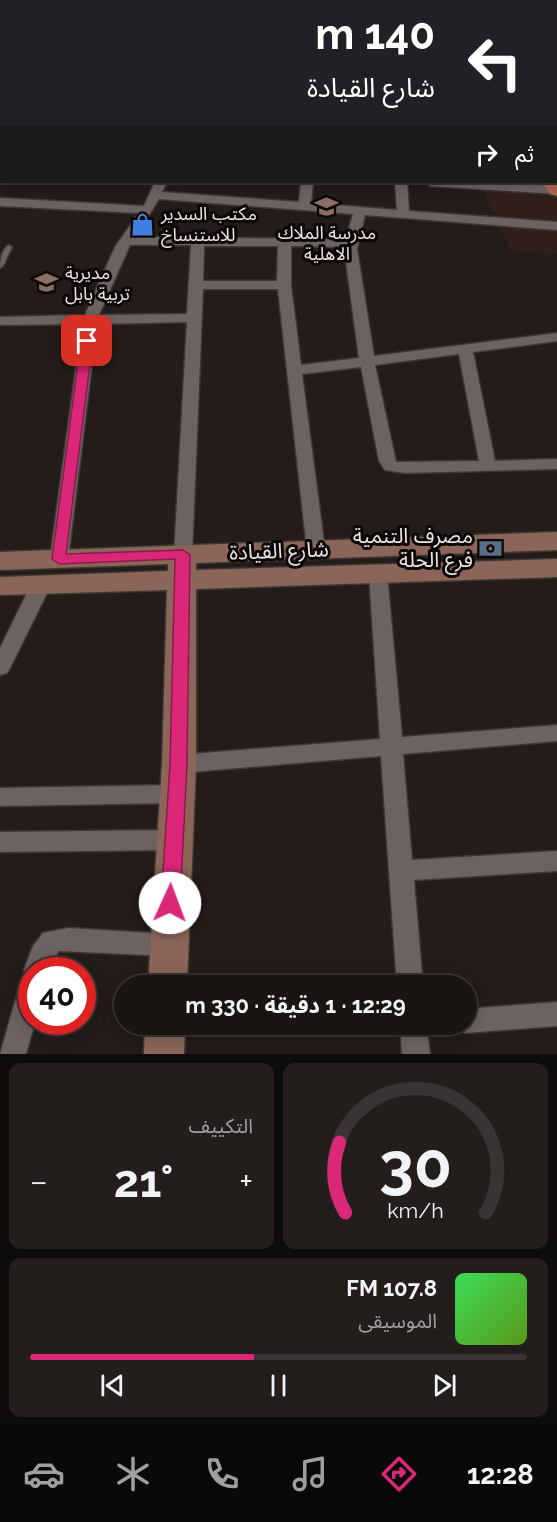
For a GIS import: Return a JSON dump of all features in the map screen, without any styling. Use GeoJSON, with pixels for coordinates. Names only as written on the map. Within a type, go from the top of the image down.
{"type":"FeatureCollection","features":[{"type":"Feature","properties":{"kind":"street"},"geometry":{"type":"LineString","coordinates":[[59,559],[90,320],[126,241],[148,210],[161,183]]}},
{"type":"Feature","properties":{"kind":"street"},"geometry":{"type":"LineString","coordinates":[[305,206],[307,183]]}},
{"type":"Feature","properties":{"kind":"street"},"geometry":{"type":"LineString","coordinates":[[401,183],[403,213]]}},
{"type":"Feature","properties":{"kind":"street"},"geometry":{"type":"LineString","coordinates":[[447,183],[557,190]]}},
{"type":"Feature","properties":{"kind":"street"},"geometry":{"type":"LineString","coordinates":[[155,195],[557,226]]}},
{"type":"Feature","properties":{"kind":"street"},"geometry":{"type":"LineString","coordinates":[[0,202],[148,210]]}},
{"type":"Feature","properties":{"kind":"street"},"geometry":{"type":"LineString","coordinates":[[360,210],[350,249],[385,457],[391,466],[405,468],[557,464]]}},
{"type":"Feature","properties":{"kind":"street"},"geometry":{"type":"LineString","coordinates":[[126,241],[351,243]]}},
{"type":"Feature","properties":{"kind":"street"},"geometry":{"type":"LineString","coordinates":[[167,975],[177,779],[182,567],[198,242]]}},
{"type":"Feature","properties":{"kind":"street"},"geometry":{"type":"LineString","coordinates":[[285,242],[284,285],[316,550]]}},
{"type":"Feature","properties":{"kind":"street"},"geometry":{"type":"LineString","coordinates":[[196,285],[284,285]]}},
{"type":"Feature","properties":{"kind":"street"},"geometry":{"type":"LineString","coordinates":[[0,321],[195,318]]}},
{"type":"Feature","properties":{"kind":"street"},"geometry":{"type":"LineString","coordinates":[[294,371],[557,337]]}},
{"type":"Feature","properties":{"kind":"street"},"geometry":{"type":"LineString","coordinates":[[465,349],[488,466]]}},
{"type":"Feature","properties":{"kind":"street","name":"شارع القيادة"},"geometry":{"type":"LineString","coordinates":[[0,586],[41,585],[316,550],[557,541]]}},
{"type":"Feature","properties":{"kind":"street","name":"شارع القيادة"},"geometry":{"type":"LineString","coordinates":[[0,561],[59,559],[182,567],[378,574],[557,568]]}},
{"type":"Feature","properties":{"kind":"street"},"geometry":{"type":"LineString","coordinates":[[378,574],[409,975]]}},
{"type":"Feature","properties":{"kind":"street"},"geometry":{"type":"LineString","coordinates":[[0,668],[41,585]]}},
{"type":"Feature","properties":{"kind":"street"},"geometry":{"type":"LineString","coordinates":[[0,797],[177,779],[391,747],[557,733]]}},
{"type":"Feature","properties":{"kind":"street"},"geometry":{"type":"LineString","coordinates":[[0,842],[173,840]]}},
{"type":"Feature","properties":{"kind":"street"},"geometry":{"type":"LineString","coordinates":[[402,871],[557,861]]}},
{"type":"Feature","properties":{"kind":"street"},"geometry":{"type":"LineString","coordinates":[[41,957],[52,941],[68,939],[168,945]]}},
{"type":"Feature","properties":{"kind":"street"},"geometry":{"type":"LineString","coordinates":[[477,1020],[557,1014]]}},
{"type":"Feature","properties":{"kind":"street"},"geometry":{"type":"LineString","coordinates":[[12,1054],[18,1034]]}},
{"type":"Feature","properties":{"kind":"street"},"geometry":{"type":"LineString","coordinates":[[164,1054],[165,1035]]}},
{"type":"Feature","properties":{"kind":"street"},"geometry":{"type":"LineString","coordinates":[[414,1035],[416,1054]]}},
{"type":"Feature","properties":{"kind":"lane"},"geometry":{"type":"LineString","coordinates":[[0,266],[9,247]]}},
{"type":"Feature","properties":{"kind":"shaded area"},"geometry":{"type":"Polygon","coordinates":[[[479,183],[544,183],[557,201],[557,254],[511,251],[479,183]]]}},
{"type":"Feature","properties":{"kind":"place","name":"مدرسة الملاك الاهلية"},"geometry":{"type":"Point","coordinates":[327,207]}},
{"type":"Feature","properties":{"kind":"place","name":"مكتب السدير للاستنساخ"},"geometry":{"type":"Point","coordinates":[143,224]}},
{"type":"Feature","properties":{"kind":"place","name":"مديرية تربية بابل"},"geometry":{"type":"Point","coordinates":[47,283]}},
{"type":"Feature","properties":{"kind":"place","name":"مصرف التنمية فرع الحلة"},"geometry":{"type":"Point","coordinates":[491,548]}},
{"type":"Feature","properties":{"kind":"route"},"geometry":{"type":"LineString","coordinates":[[87,341],[59,559],[183,555],[178,764],[170,903]]}}]}
